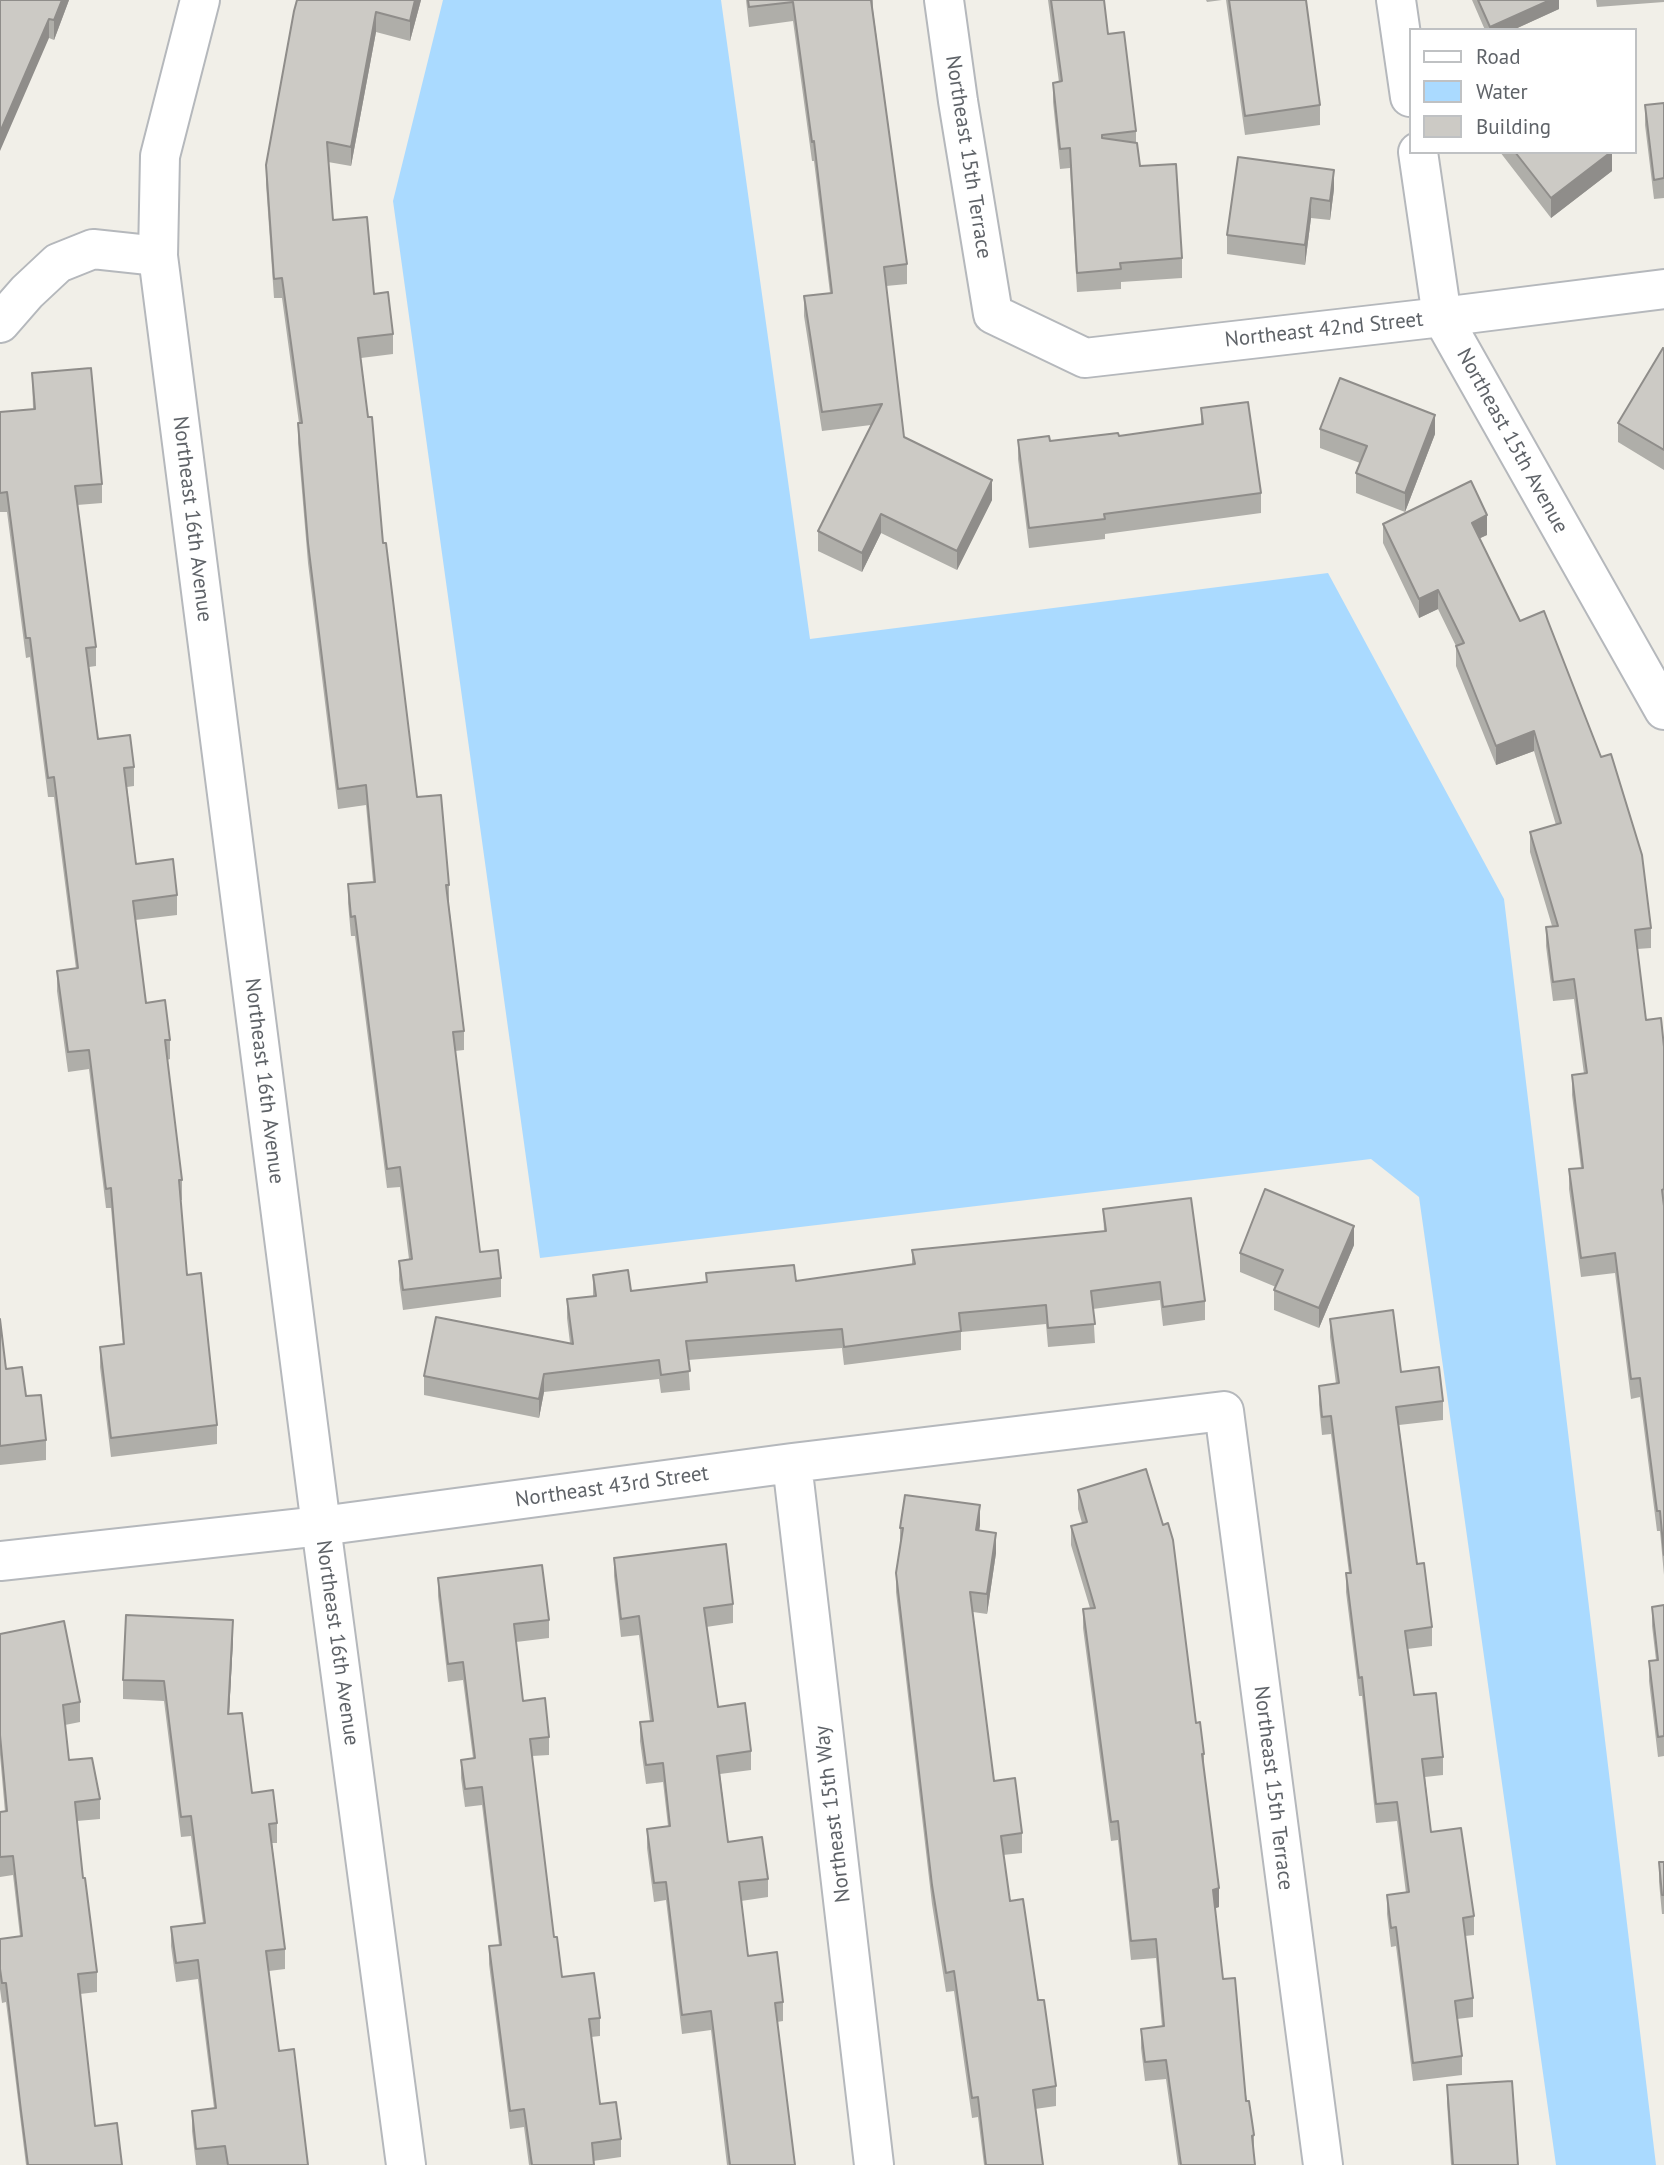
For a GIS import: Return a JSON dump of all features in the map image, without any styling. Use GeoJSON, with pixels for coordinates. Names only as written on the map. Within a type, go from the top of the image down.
{"type":"FeatureCollection","features":[{"type":"Feature","properties":{"kind":"street","name":"Northeast 16th Avenue"},"geometry":{"type":"LineString","coordinates":[[200,0],[160,156],[158,256],[406,2165]]}},
{"type":"Feature","properties":{"kind":"street","name":"Northeast 15th Terrace"},"geometry":{"type":"LineString","coordinates":[[944,0],[992,314]]}},
{"type":"Feature","properties":{"kind":"street"},"geometry":{"type":"LineString","coordinates":[[1396,0],[1408,83]]}},
{"type":"Feature","properties":{"kind":"street","name":"Northeast 15th Avenue"},"geometry":{"type":"LineString","coordinates":[[1418,154],[1442,317],[1664,710]]}},
{"type":"Feature","properties":{"kind":"street"},"geometry":{"type":"LineString","coordinates":[[0,323],[27,292],[58,263],[93,249],[158,256]]}},
{"type":"Feature","properties":{"kind":"street","name":"Northeast 42nd Street"},"geometry":{"type":"LineString","coordinates":[[992,314],[1085,358],[1664,289]]}},
{"type":"Feature","properties":{"kind":"street","name":"Northeast 15th Terrace"},"geometry":{"type":"LineString","coordinates":[[1224,1411],[1323,2165]]}},
{"type":"Feature","properties":{"kind":"street","name":"Northeast 43rd Street"},"geometry":{"type":"LineString","coordinates":[[0,1561],[321,1526],[792,1463],[1224,1411]]}},
{"type":"Feature","properties":{"kind":"street","name":"Northeast 15th Way"},"geometry":{"type":"LineString","coordinates":[[792,1463],[874,2165]]}},
{"type":"Feature","properties":{"kind":"water"},"geometry":{"type":"Polygon","coordinates":[[[443,0],[721,0],[810,639],[1328,573],[1504,899],[1656,2165],[1556,2165],[1419,1197],[1371,1159],[540,1258],[393,201],[443,0]]]}},
{"type":"Feature","properties":{"kind":"building"},"geometry":{"type":"Polygon","coordinates":[[[0,0],[62,0],[54,20],[49,19],[0,132],[0,0]]]}},
{"type":"Feature","properties":{"kind":"building"},"geometry":{"type":"Polygon","coordinates":[[[297,0],[415,0],[410,21],[376,12],[351,147],[327,142],[333,220],[367,217],[374,294],[388,292],[393,334],[358,338],[368,417],[372,417],[383,543],[386,543],[417,797],[441,795],[449,885],[446,885],[464,1031],[453,1032],[480,1252],[498,1250],[501,1278],[403,1290],[399,1261],[412,1259],[400,1167],[387,1169],[355,916],[351,917],[348,884],[375,882],[366,785],[338,789],[308,543],[298,423],[302,423],[282,278],[274,279],[266,165],[297,0]]]}},
{"type":"Feature","properties":{"kind":"building"},"geometry":{"type":"Polygon","coordinates":[[[748,0],[871,0],[907,264],[884,267],[904,437],[992,480],[957,551],[881,514],[862,553],[818,531],[882,404],[822,412],[804,296],[832,293],[814,141],[812,142],[793,2],[749,7],[748,0]]]}},
{"type":"Feature","properties":{"kind":"building"},"geometry":{"type":"Polygon","coordinates":[[[1051,0],[1104,0],[1108,34],[1124,32],[1136,131],[1102,135],[1102,138],[1137,143],[1140,166],[1176,164],[1182,258],[1120,263],[1121,269],[1077,273],[1070,148],[1060,149],[1053,83],[1062,81],[1051,0]]]}},
{"type":"Feature","properties":{"kind":"building"},"geometry":{"type":"Polygon","coordinates":[[[1229,0],[1306,0],[1320,105],[1245,116],[1229,0]]]}},
{"type":"Feature","properties":{"kind":"building"},"geometry":{"type":"Polygon","coordinates":[[[1478,0],[1550,0],[1490,27],[1478,0]]]}},
{"type":"Feature","properties":{"kind":"building"},"geometry":{"type":"Polygon","coordinates":[[[1664,103],[1664,178],[1654,180],[1645,105],[1664,103]]]}},
{"type":"Feature","properties":{"kind":"building"},"geometry":{"type":"Polygon","coordinates":[[[1517,154],[1608,154],[1551,198],[1517,154]]]}},
{"type":"Feature","properties":{"kind":"building"},"geometry":{"type":"Polygon","coordinates":[[[1238,157],[1334,170],[1330,201],[1311,198],[1305,245],[1227,235],[1238,157]]]}},
{"type":"Feature","properties":{"kind":"building"},"geometry":{"type":"Polygon","coordinates":[[[1664,349],[1664,450],[1618,423],[1664,349]]]}},
{"type":"Feature","properties":{"kind":"building"},"geometry":{"type":"Polygon","coordinates":[[[91,368],[102,484],[75,486],[96,647],[86,648],[98,739],[130,735],[134,767],[124,768],[136,864],[173,859],[177,895],[133,901],[146,1003],[165,1000],[170,1040],[165,1040],[182,1180],[179,1180],[187,1275],[201,1273],[217,1425],[111,1438],[100,1347],[124,1344],[111,1188],[106,1189],[89,1050],[68,1052],[57,971],[78,968],[54,777],[48,778],[7,492],[0,493],[0,412],[35,409],[32,373],[91,368]]]}},
{"type":"Feature","properties":{"kind":"building"},"geometry":{"type":"Polygon","coordinates":[[[1340,378],[1435,415],[1405,493],[1356,473],[1367,446],[1320,429],[1340,378]]]}},
{"type":"Feature","properties":{"kind":"building"},"geometry":{"type":"Polygon","coordinates":[[[1248,402],[1261,493],[1104,514],[1105,519],[1029,528],[1018,440],[1049,436],[1050,441],[1118,433],[1119,436],[1203,424],[1201,408],[1248,402]]]}},
{"type":"Feature","properties":{"kind":"building"},"geometry":{"type":"Polygon","coordinates":[[[1471,481],[1487,515],[1472,523],[1520,621],[1544,611],[1601,757],[1611,754],[1642,855],[1651,928],[1635,930],[1646,1020],[1661,1018],[1664,1047],[1664,1555],[1640,1378],[1631,1379],[1615,1253],[1581,1258],[1569,1169],[1583,1168],[1572,1075],[1587,1073],[1574,979],[1553,982],[1546,927],[1558,926],[1530,832],[1561,823],[1534,731],[1496,746],[1456,646],[1464,643],[1438,590],[1419,599],[1383,524],[1471,481]]]}},
{"type":"Feature","properties":{"kind":"building"},"geometry":{"type":"Polygon","coordinates":[[[1265,1189],[1354,1226],[1319,1308],[1274,1290],[1283,1270],[1240,1253],[1265,1189]]]}},
{"type":"Feature","properties":{"kind":"building"},"geometry":{"type":"Polygon","coordinates":[[[1191,1198],[1205,1301],[1163,1307],[1160,1282],[1091,1291],[1095,1324],[1048,1328],[1046,1305],[959,1313],[961,1331],[844,1347],[842,1329],[686,1341],[690,1371],[661,1375],[659,1360],[544,1374],[539,1399],[424,1376],[436,1317],[573,1344],[567,1299],[596,1296],[593,1275],[628,1270],[631,1291],[707,1282],[706,1273],[794,1265],[796,1281],[915,1264],[912,1250],[1106,1231],[1103,1209],[1191,1198]]]}},
{"type":"Feature","properties":{"kind":"building"},"geometry":{"type":"Polygon","coordinates":[[[1393,1310],[1401,1372],[1439,1367],[1443,1401],[1396,1407],[1417,1564],[1424,1563],[1432,1627],[1405,1631],[1414,1695],[1436,1693],[1443,1757],[1422,1759],[1431,1832],[1461,1828],[1474,1916],[1463,1918],[1473,1998],[1455,2001],[1462,2056],[1413,2063],[1396,1927],[1391,1928],[1387,1895],[1409,1892],[1397,1802],[1376,1804],[1362,1677],[1359,1678],[1346,1573],[1351,1573],[1331,1416],[1322,1417],[1319,1386],[1339,1383],[1330,1319],[1393,1310]]]}},
{"type":"Feature","properties":{"kind":"building"},"geometry":{"type":"Polygon","coordinates":[[[0,1319],[6,1369],[22,1367],[26,1396],[41,1395],[46,1440],[0,1446],[0,1319]]]}},
{"type":"Feature","properties":{"kind":"building"},"geometry":{"type":"Polygon","coordinates":[[[1146,1469],[1163,1525],[1168,1523],[1173,1540],[1196,1723],[1200,1722],[1204,1754],[1219,1888],[1213,1890],[1223,1979],[1235,1978],[1246,2101],[1249,2101],[1254,2135],[1255,2165],[1181,2165],[1166,2060],[1145,2062],[1141,2029],[1164,2026],[1156,1939],[1131,1941],[1118,1821],[1111,1822],[1083,1609],[1095,1608],[1071,1526],[1087,1522],[1078,1490],[1146,1469]]]}},
{"type":"Feature","properties":{"kind":"building"},"geometry":{"type":"Polygon","coordinates":[[[905,1495],[980,1505],[976,1530],[996,1533],[987,1594],[970,1592],[994,1781],[1015,1778],[1022,1833],[1001,1836],[1010,1901],[1023,1899],[1038,2000],[1044,2000],[1056,2086],[1033,2090],[1043,2165],[986,2165],[978,2097],[972,2098],[954,1971],[946,1973],[932,1885],[896,1573],[905,1495]]]}},
{"type":"Feature","properties":{"kind":"building"},"geometry":{"type":"Polygon","coordinates":[[[726,1544],[733,1604],[704,1608],[718,1707],[745,1703],[751,1751],[717,1756],[728,1842],[762,1837],[768,1879],[739,1882],[748,1956],[777,1952],[783,2002],[775,2003],[795,2165],[730,2165],[711,2011],[682,2015],[666,1882],[654,1883],[647,1829],[670,1826],[663,1763],[646,1765],[640,1722],[653,1721],[639,1616],[621,1619],[614,1558],[726,1544]]]}},
{"type":"Feature","properties":{"kind":"building"},"geometry":{"type":"Polygon","coordinates":[[[542,1565],[549,1620],[514,1624],[523,1701],[545,1698],[549,1737],[530,1739],[554,1937],[557,1937],[562,1977],[594,1973],[600,2018],[589,2019],[600,2104],[616,2102],[621,2139],[592,2143],[594,2165],[532,2165],[524,2109],[510,2111],[489,1946],[501,1945],[482,1787],[465,1789],[461,1760],[475,1758],[463,1662],[448,1664],[438,1578],[542,1565]]]}},
{"type":"Feature","properties":{"kind":"building"},"geometry":{"type":"Polygon","coordinates":[[[1664,1605],[1664,1736],[1658,1737],[1649,1661],[1658,1660],[1652,1607],[1664,1605]]]}},
{"type":"Feature","properties":{"kind":"building"},"geometry":{"type":"Polygon","coordinates":[[[126,1615],[233,1620],[228,1714],[242,1713],[252,1793],[273,1790],[277,1823],[269,1824],[285,1949],[266,1951],[279,2051],[294,2049],[308,2165],[228,2165],[225,2146],[196,2149],[192,2111],[216,2108],[198,1960],[176,1963],[171,1927],[205,1923],[191,1816],[181,1817],[164,1681],[123,1680],[126,1615]]]}},
{"type":"Feature","properties":{"kind":"building"},"geometry":{"type":"Polygon","coordinates":[[[64,1621],[80,1702],[63,1705],[69,1760],[92,1758],[100,1799],[75,1802],[97,1972],[78,1974],[95,2126],[117,2123],[122,2165],[28,2165],[6,1983],[2,1983],[0,1969],[0,1939],[22,1936],[13,1856],[0,1857],[0,1812],[7,1811],[0,1735],[0,1634],[64,1621]]]}},
{"type":"Feature","properties":{"kind":"building"},"geometry":{"type":"Polygon","coordinates":[[[1659,1862],[1664,1862],[1664,1895],[1662,1895],[1659,1862]]]}},
{"type":"Feature","properties":{"kind":"building"},"geometry":{"type":"Polygon","coordinates":[[[1512,2081],[1518,2165],[1453,2165],[1447,2085],[1512,2081]]]}}]}
